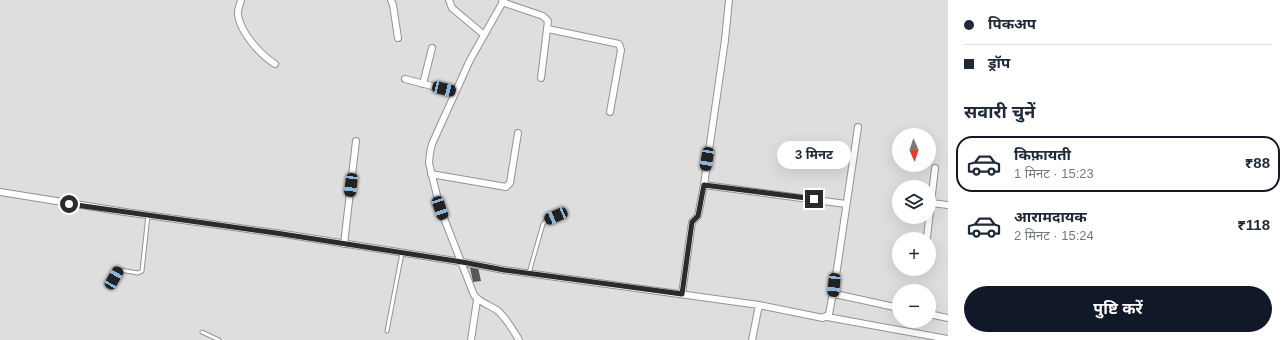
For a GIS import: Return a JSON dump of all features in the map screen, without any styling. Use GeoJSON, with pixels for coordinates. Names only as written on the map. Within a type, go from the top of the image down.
{"type":"FeatureCollection","features":[{"type":"Feature","properties":{"kind":"street"},"geometry":{"type":"LineString","coordinates":[[241,0],[238,11],[240,21],[257,49],[263,56],[276,64]]}},
{"type":"Feature","properties":{"kind":"street"},"geometry":{"type":"LineString","coordinates":[[391,0],[398,38]]}},
{"type":"Feature","properties":{"kind":"street"},"geometry":{"type":"LineString","coordinates":[[449,0],[452,8],[483,34]]}},
{"type":"Feature","properties":{"kind":"street"},"geometry":{"type":"LineString","coordinates":[[682,294],[692,222],[698,216],[704,185],[725,40],[729,0]]}},
{"type":"Feature","properties":{"kind":"street"},"geometry":{"type":"LineString","coordinates":[[519,340],[507,320],[498,311],[477,300],[471,289],[462,262],[442,214],[429,163],[432,144],[455,92],[483,34],[503,1],[547,19],[548,29],[541,78]]}},
{"type":"Feature","properties":{"kind":"street"},"geometry":{"type":"LineString","coordinates":[[548,29],[619,44],[621,50],[610,112]]}},
{"type":"Feature","properties":{"kind":"street"},"geometry":{"type":"LineString","coordinates":[[423,84],[432,48]]}},
{"type":"Feature","properties":{"kind":"street"},"geometry":{"type":"LineString","coordinates":[[405,79],[455,92]]}},
{"type":"Feature","properties":{"kind":"street"},"geometry":{"type":"LineString","coordinates":[[827,317],[833,296],[858,126]]}},
{"type":"Feature","properties":{"kind":"street"},"geometry":{"type":"LineString","coordinates":[[431,174],[506,187],[510,183],[518,133]]}},
{"type":"Feature","properties":{"kind":"street"},"geometry":{"type":"LineString","coordinates":[[344,244],[356,141]]}},
{"type":"Feature","properties":{"kind":"street"},"geometry":{"type":"LineString","coordinates":[[704,185],[846,204]]}},
{"type":"Feature","properties":{"kind":"street"},"geometry":{"type":"LineString","coordinates":[[0,192],[148,216],[274,232],[529,274],[759,305],[816,317],[827,317],[948,339]]}},
{"type":"Feature","properties":{"kind":"street"},"geometry":{"type":"LineString","coordinates":[[936,204],[948,205]]}},
{"type":"Feature","properties":{"kind":"street"},"geometry":{"type":"LineString","coordinates":[[833,296],[839,294],[892,306]]}},
{"type":"Feature","properties":{"kind":"street"},"geometry":{"type":"LineString","coordinates":[[471,340],[477,300]]}},
{"type":"Feature","properties":{"kind":"street"},"geometry":{"type":"LineString","coordinates":[[752,340],[759,305]]}},
{"type":"Feature","properties":{"kind":"street"},"geometry":{"type":"LineString","coordinates":[[936,315],[948,318]]}},
{"type":"Feature","properties":{"kind":"lane"},"geometry":{"type":"LineString","coordinates":[[110,285],[120,270],[138,273],[142,271],[148,216]]}},
{"type":"Feature","properties":{"kind":"lane"},"geometry":{"type":"LineString","coordinates":[[529,274],[543,224],[547,220],[556,216]]}},
{"type":"Feature","properties":{"kind":"lane"},"geometry":{"type":"LineString","coordinates":[[387,331],[402,253]]}},
{"type":"Feature","properties":{"kind":"lane"},"geometry":{"type":"LineString","coordinates":[[202,332],[219,340]]}},
{"type":"Feature","properties":{"kind":"building"},"geometry":{"type":"Polygon","coordinates":[[[478,267],[481,281],[473,282],[470,268],[478,267]]]}},
{"type":"Feature","properties":{"kind":"route"},"geometry":{"type":"LineString","coordinates":[[69,204],[276,233],[504,270],[682,294],[692,222],[698,216],[704,185],[814,199]]}}]}
